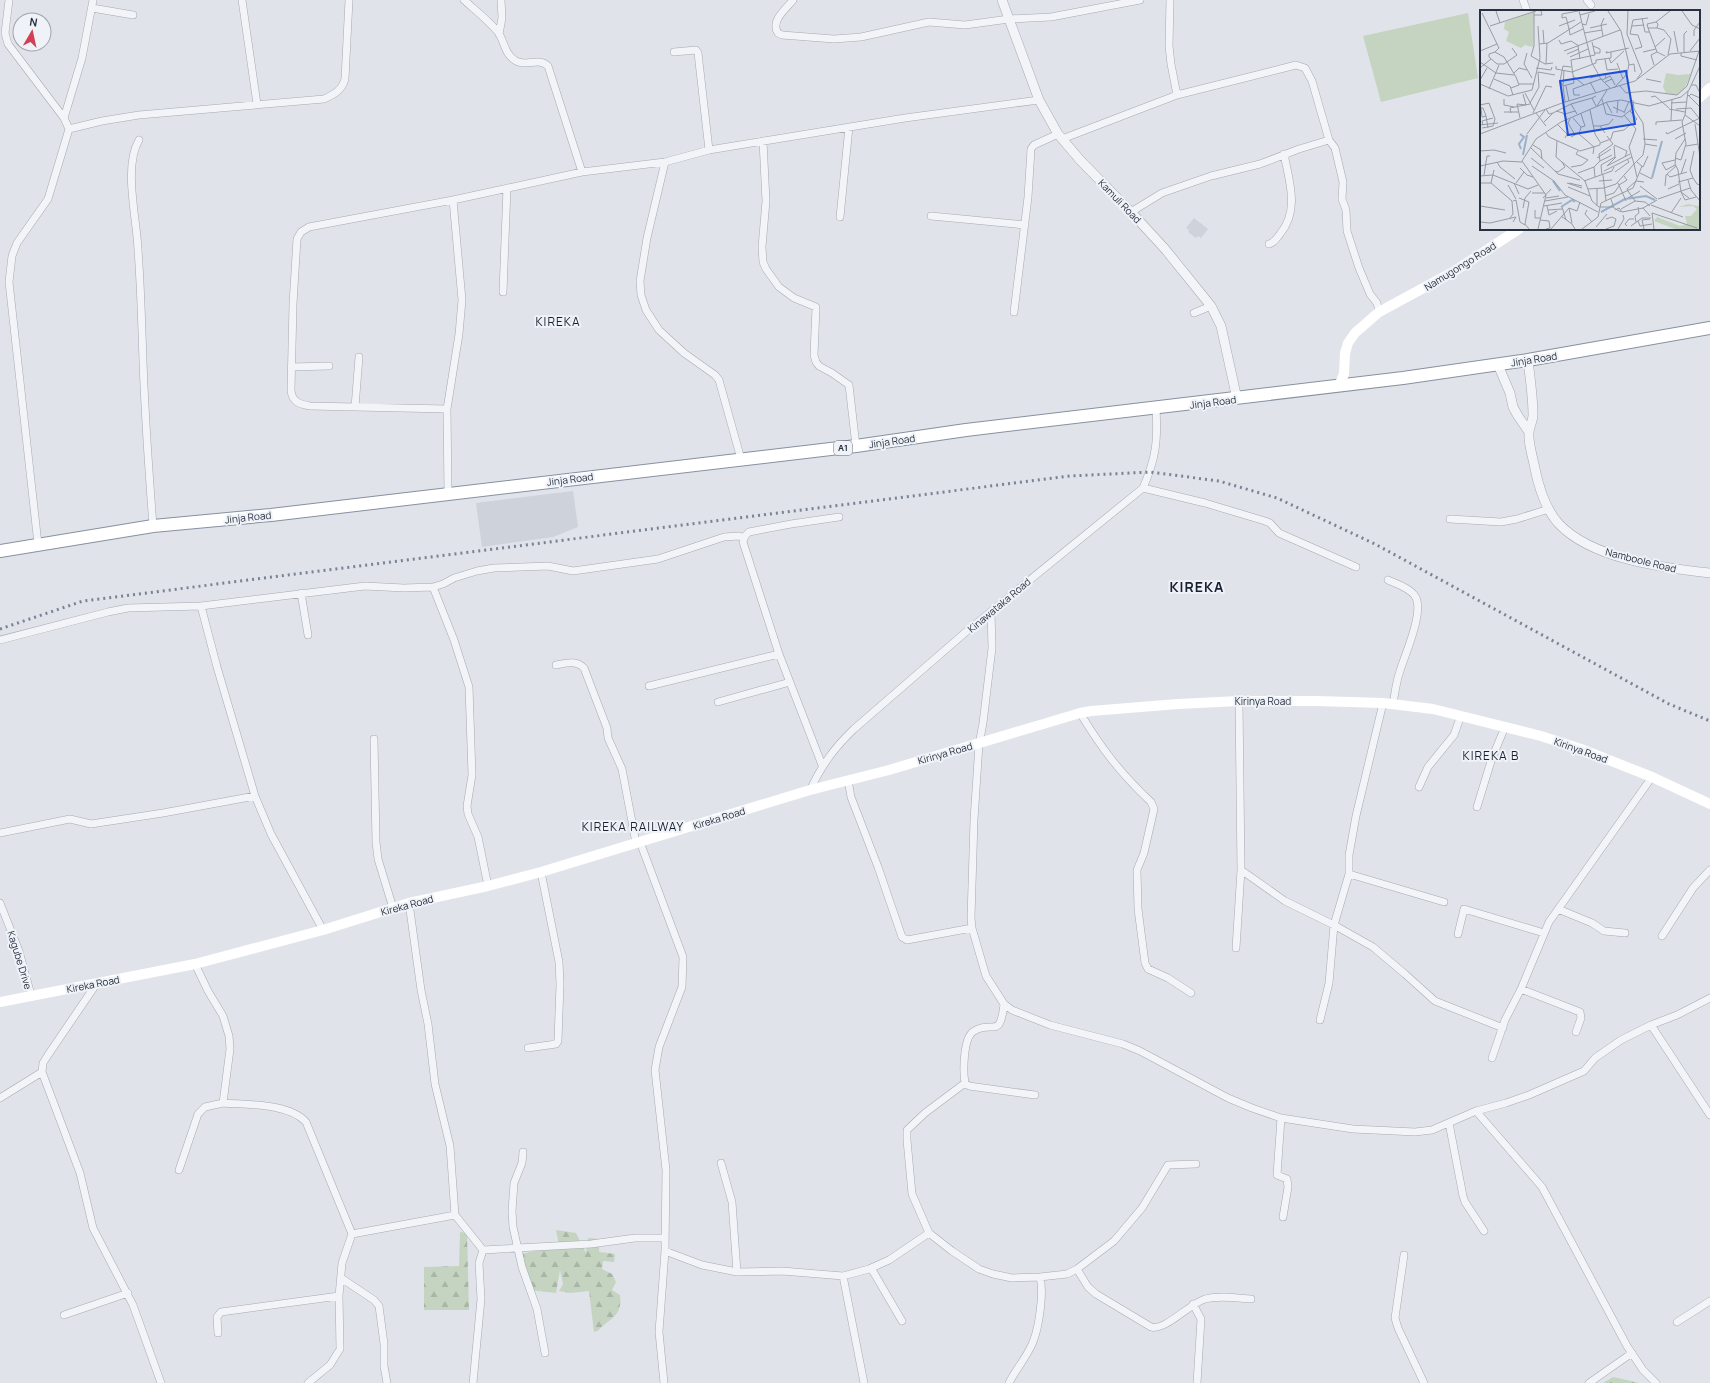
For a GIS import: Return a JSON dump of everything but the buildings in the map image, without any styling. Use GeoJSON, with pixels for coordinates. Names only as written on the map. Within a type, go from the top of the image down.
{"type":"FeatureCollection","features":[{"type":"Feature","properties":{"kind":"highway"},"geometry":{"type":"LineString","coordinates":[[1684,334],[1710,324]]}},
{"type":"Feature","properties":{"kind":"highway","name":"Jinja Road"},"geometry":{"type":"LineString","coordinates":[[0,551],[153,526],[271,514],[856,446],[966,430],[1340,386],[1498,365],[1684,334],[1710,328]]}},
{"type":"Feature","properties":{"kind":"highway"},"geometry":{"type":"LineString","coordinates":[[1684,334],[1710,332]]}},
{"type":"Feature","properties":{"kind":"main road"},"geometry":{"type":"LineString","coordinates":[[1700,97],[1710,88]]}},
{"type":"Feature","properties":{"kind":"main road","name":"Namugongo Road"},"geometry":{"type":"LineString","coordinates":[[1340,386],[1344,374],[1345,353],[1348,343],[1355,333],[1379,312],[1453,272],[1517,230]]}},
{"type":"Feature","properties":{"kind":"main road","name":"Kirinya Road"},"geometry":{"type":"LineString","coordinates":[[810,790],[980,744],[1080,713],[1178,704],[1239,701],[1316,701],[1393,704],[1433,709],[1461,715],[1541,736],[1581,749],[1652,777],[1710,804]]}},
{"type":"Feature","properties":{"kind":"main road","name":"Kireka Road"},"geometry":{"type":"LineString","coordinates":[[0,1002],[195,964],[323,930],[409,903],[488,886],[541,872],[810,790]]}},
{"type":"Feature","properties":{"kind":"street"},"geometry":{"type":"LineString","coordinates":[[9,0],[5,33],[8,44],[64,118],[69,129],[48,199],[17,243],[12,256],[9,282],[38,544]]}},
{"type":"Feature","properties":{"kind":"street"},"geometry":{"type":"LineString","coordinates":[[64,118],[82,58],[93,0]]}},
{"type":"Feature","properties":{"kind":"street"},"geometry":{"type":"LineString","coordinates":[[242,0],[257,104]]}},
{"type":"Feature","properties":{"kind":"street"},"geometry":{"type":"LineString","coordinates":[[69,129],[102,121],[139,115],[324,99],[340,90],[345,79],[349,0]]}},
{"type":"Feature","properties":{"kind":"street"},"geometry":{"type":"LineString","coordinates":[[464,0],[499,34],[505,50],[516,61],[521,63],[541,62],[548,66],[582,172]]}},
{"type":"Feature","properties":{"kind":"street"},"geometry":{"type":"LineString","coordinates":[[499,34],[502,18],[501,0]]}},
{"type":"Feature","properties":{"kind":"street"},"geometry":{"type":"LineString","coordinates":[[793,0],[775,23],[778,33],[782,35],[834,39],[861,37],[929,22],[966,25],[1009,19],[1051,16],[1140,0]]}},
{"type":"Feature","properties":{"kind":"street","name":"Kamuli Road"},"geometry":{"type":"LineString","coordinates":[[1002,0],[1039,100],[1060,137],[1165,249],[1211,306],[1221,326],[1237,399]]}},
{"type":"Feature","properties":{"kind":"street"},"geometry":{"type":"LineString","coordinates":[[1170,0],[1169,46],[1177,95]]}},
{"type":"Feature","properties":{"kind":"street"},"geometry":{"type":"LineString","coordinates":[[1523,0],[1527,10]]}},
{"type":"Feature","properties":{"kind":"street"},"geometry":{"type":"LineString","coordinates":[[92,8],[133,15]]}},
{"type":"Feature","properties":{"kind":"street"},"geometry":{"type":"LineString","coordinates":[[674,52],[692,49],[696,50],[698,53],[709,150]]}},
{"type":"Feature","properties":{"kind":"street"},"geometry":{"type":"LineString","coordinates":[[1014,312],[1025,225],[1031,149],[1034,145],[1177,95],[1296,65],[1305,68],[1312,81],[1329,140],[1335,148],[1343,182],[1342,199],[1346,210],[1347,231],[1370,294],[1377,303],[1379,312]]}},
{"type":"Feature","properties":{"kind":"street"},"geometry":{"type":"LineString","coordinates":[[446,408],[310,406],[299,404],[292,396],[291,367],[296,250],[297,239],[301,232],[309,227],[453,200],[582,172],[665,162],[709,150],[763,141],[951,111],[1039,100]]}},
{"type":"Feature","properties":{"kind":"street"},"geometry":{"type":"LineString","coordinates":[[840,217],[849,127]]}},
{"type":"Feature","properties":{"kind":"street"},"geometry":{"type":"LineString","coordinates":[[139,140],[135,146],[133,156],[132,190],[138,249],[145,406],[153,526]]}},
{"type":"Feature","properties":{"kind":"street"},"geometry":{"type":"LineString","coordinates":[[1131,212],[1162,193],[1211,176],[1260,164],[1284,154],[1329,140]]}},
{"type":"Feature","properties":{"kind":"street"},"geometry":{"type":"LineString","coordinates":[[763,141],[766,201],[762,247],[763,262],[766,269],[779,286],[794,298],[816,308],[814,354],[819,366],[832,372],[849,385],[856,446]]}},
{"type":"Feature","properties":{"kind":"street"},"geometry":{"type":"LineString","coordinates":[[1269,244],[1272,243],[1289,221],[1291,211],[1292,200],[1284,154]]}},
{"type":"Feature","properties":{"kind":"street"},"geometry":{"type":"LineString","coordinates":[[665,162],[647,238],[640,281],[641,295],[646,310],[659,330],[684,353],[715,375],[719,380],[741,459]]}},
{"type":"Feature","properties":{"kind":"street"},"geometry":{"type":"LineString","coordinates":[[503,292],[507,188]]}},
{"type":"Feature","properties":{"kind":"street"},"geometry":{"type":"LineString","coordinates":[[448,493],[446,408],[461,319],[460,273],[453,200]]}},
{"type":"Feature","properties":{"kind":"street"},"geometry":{"type":"LineString","coordinates":[[931,216],[1025,225]]}},
{"type":"Feature","properties":{"kind":"street"},"geometry":{"type":"LineString","coordinates":[[1194,313],[1211,306]]}},
{"type":"Feature","properties":{"kind":"street"},"geometry":{"type":"LineString","coordinates":[[355,407],[359,358]]}},
{"type":"Feature","properties":{"kind":"street","name":"Namboole Road"},"geometry":{"type":"LineString","coordinates":[[1528,360],[1533,417],[1529,432],[1538,483],[1549,509],[1560,524],[1571,535],[1588,545],[1607,552],[1632,560],[1682,570],[1710,573]]}},
{"type":"Feature","properties":{"kind":"street"},"geometry":{"type":"LineString","coordinates":[[1498,365],[1516,412],[1529,432]]}},
{"type":"Feature","properties":{"kind":"street"},"geometry":{"type":"LineString","coordinates":[[291,367],[329,366]]}},
{"type":"Feature","properties":{"kind":"street"},"geometry":{"type":"LineString","coordinates":[[1156,408],[1158,438],[1155,456],[1143,488],[1205,503],[1265,520],[1279,533],[1356,567]]}},
{"type":"Feature","properties":{"kind":"street","name":"Kinawataka Road"},"geometry":{"type":"LineString","coordinates":[[810,790],[822,765],[837,745],[854,729],[991,612],[1143,488]]}},
{"type":"Feature","properties":{"kind":"street"},"geometry":{"type":"LineString","coordinates":[[1450,519],[1501,522],[1517,519],[1549,509]]}},
{"type":"Feature","properties":{"kind":"street"},"geometry":{"type":"LineString","coordinates":[[822,765],[779,654],[743,542],[744,538],[749,532],[839,517]]}},
{"type":"Feature","properties":{"kind":"street"},"geometry":{"type":"LineString","coordinates":[[0,640],[128,608],[201,606],[366,586],[404,588],[433,586],[443,584],[454,578],[494,568],[548,566],[573,571],[658,559],[724,537],[738,536],[744,538]]}},
{"type":"Feature","properties":{"kind":"street"},"geometry":{"type":"LineString","coordinates":[[1388,580],[1409,590],[1415,596],[1418,606],[1415,625],[1397,681],[1393,704]]}},
{"type":"Feature","properties":{"kind":"street"},"geometry":{"type":"LineString","coordinates":[[433,586],[454,640],[469,687],[472,775],[467,806],[468,814],[478,837],[488,886]]}},
{"type":"Feature","properties":{"kind":"street"},"geometry":{"type":"LineString","coordinates":[[301,593],[308,635]]}},
{"type":"Feature","properties":{"kind":"street"},"geometry":{"type":"LineString","coordinates":[[201,606],[217,667],[255,796],[271,834],[323,930]]}},
{"type":"Feature","properties":{"kind":"street"},"geometry":{"type":"LineString","coordinates":[[991,612],[992,648],[984,723],[980,744],[974,820],[971,904],[972,928],[986,976],[1004,1004],[1026,1017],[1050,1025],[1123,1044],[1140,1051],[1228,1098],[1281,1118],[1353,1129],[1416,1132],[1432,1130],[1476,1111],[1529,1095],[1584,1072],[1595,1058],[1609,1048],[1652,1025],[1677,1015],[1710,998]]}},
{"type":"Feature","properties":{"kind":"street"},"geometry":{"type":"LineString","coordinates":[[649,686],[779,654]]}},
{"type":"Feature","properties":{"kind":"street"},"geometry":{"type":"LineString","coordinates":[[556,665],[575,662],[584,668],[607,728],[608,738],[622,767],[638,843],[683,957],[684,963],[682,987],[659,1047],[655,1070],[665,1160],[665,1251],[659,1332],[664,1383]]}},
{"type":"Feature","properties":{"kind":"street"},"geometry":{"type":"LineString","coordinates":[[718,702],[790,682]]}},
{"type":"Feature","properties":{"kind":"street"},"geometry":{"type":"LineString","coordinates":[[1236,948],[1241,870],[1239,701]]}},
{"type":"Feature","properties":{"kind":"street"},"geometry":{"type":"LineString","coordinates":[[1320,1020],[1329,983],[1334,925],[1349,874],[1349,855],[1356,816],[1382,703]]}},
{"type":"Feature","properties":{"kind":"street"},"geometry":{"type":"LineString","coordinates":[[1080,713],[1114,765],[1151,802],[1154,809],[1144,853],[1137,870],[1138,909],[1145,963],[1148,969],[1168,978],[1191,993]]}},
{"type":"Feature","properties":{"kind":"street"},"geometry":{"type":"LineString","coordinates":[[1418,787],[1428,767],[1454,735],[1461,715]]}},
{"type":"Feature","properties":{"kind":"street"},"geometry":{"type":"LineString","coordinates":[[1477,807],[1488,768],[1505,727]]}},
{"type":"Feature","properties":{"kind":"street"},"geometry":{"type":"LineString","coordinates":[[374,739],[376,842],[378,859],[393,908]]}},
{"type":"Feature","properties":{"kind":"street"},"geometry":{"type":"LineString","coordinates":[[1492,1058],[1509,1012],[1521,989],[1549,922],[1652,777]]}},
{"type":"Feature","properties":{"kind":"street"},"geometry":{"type":"LineString","coordinates":[[848,780],[851,797],[878,867],[902,937],[907,940],[972,928]]}},
{"type":"Feature","properties":{"kind":"street"},"geometry":{"type":"LineString","coordinates":[[0,833],[66,819],[76,819],[92,824],[163,814],[255,796]]}},
{"type":"Feature","properties":{"kind":"street"},"geometry":{"type":"LineString","coordinates":[[1241,870],[1285,901],[1334,925],[1373,947],[1435,1001],[1503,1028]]}},
{"type":"Feature","properties":{"kind":"street"},"geometry":{"type":"LineString","coordinates":[[1662,936],[1693,888],[1710,870]]}},
{"type":"Feature","properties":{"kind":"street"},"geometry":{"type":"LineString","coordinates":[[528,1048],[556,1044],[558,1041],[560,984],[559,962],[541,872]]}},
{"type":"Feature","properties":{"kind":"street"},"geometry":{"type":"LineString","coordinates":[[1349,874],[1444,902]]}},
{"type":"Feature","properties":{"kind":"street","name":"Kagube Drive"},"geometry":{"type":"LineString","coordinates":[[0,903],[19,951],[31,995]]}},
{"type":"Feature","properties":{"kind":"street"},"geometry":{"type":"LineString","coordinates":[[409,903],[421,990],[428,1024],[435,1084],[450,1146],[455,1215],[483,1250]]}},
{"type":"Feature","properties":{"kind":"street"},"geometry":{"type":"LineString","coordinates":[[1458,934],[1464,909],[1544,933]]}},
{"type":"Feature","properties":{"kind":"street"},"geometry":{"type":"LineString","coordinates":[[1558,909],[1592,923],[1604,931],[1625,933]]}},
{"type":"Feature","properties":{"kind":"street"},"geometry":{"type":"LineString","coordinates":[[195,964],[208,991],[223,1016],[229,1036],[230,1049],[223,1103]]}},
{"type":"Feature","properties":{"kind":"street"},"geometry":{"type":"LineString","coordinates":[[97,983],[43,1063],[42,1072],[80,1173],[93,1228],[128,1292],[161,1383]]}},
{"type":"Feature","properties":{"kind":"street"},"geometry":{"type":"LineString","coordinates":[[1521,989],[1580,1012],[1581,1018],[1576,1032]]}},
{"type":"Feature","properties":{"kind":"street"},"geometry":{"type":"LineString","coordinates":[[965,1083],[964,1062],[967,1040],[971,1033],[975,1030],[995,1028],[1000,1024],[1004,1004]]}},
{"type":"Feature","properties":{"kind":"street"},"geometry":{"type":"LineString","coordinates":[[1652,1025],[1710,1115]]}},
{"type":"Feature","properties":{"kind":"street"},"geometry":{"type":"LineString","coordinates":[[0,1098],[42,1072]]}},
{"type":"Feature","properties":{"kind":"street"},"geometry":{"type":"LineString","coordinates":[[965,1083],[969,1086],[1035,1095]]}},
{"type":"Feature","properties":{"kind":"street"},"geometry":{"type":"LineString","coordinates":[[965,1083],[925,1113],[907,1130],[906,1140],[912,1194],[929,1233],[979,1269],[993,1274],[1012,1278],[1040,1277],[1061,1275],[1077,1269],[1114,1241],[1129,1225],[1142,1208],[1168,1165],[1196,1164]]}},
{"type":"Feature","properties":{"kind":"street"},"geometry":{"type":"LineString","coordinates":[[179,1170],[198,1114],[205,1107],[223,1103],[279,1108],[302,1117],[306,1122],[352,1234],[345,1251],[341,1278],[339,1296],[340,1342],[338,1354],[330,1365],[308,1383]]}},
{"type":"Feature","properties":{"kind":"street"},"geometry":{"type":"LineString","coordinates":[[1476,1111],[1542,1187],[1627,1346],[1642,1370],[1656,1383]]}},
{"type":"Feature","properties":{"kind":"street"},"geometry":{"type":"LineString","coordinates":[[1281,1118],[1277,1174],[1287,1179],[1288,1187],[1283,1217]]}},
{"type":"Feature","properties":{"kind":"street"},"geometry":{"type":"LineString","coordinates":[[1449,1123],[1463,1196],[1465,1202],[1484,1231]]}},
{"type":"Feature","properties":{"kind":"street"},"geometry":{"type":"LineString","coordinates":[[523,1152],[522,1163],[514,1184],[512,1211],[513,1227],[524,1274],[537,1309],[545,1353]]}},
{"type":"Feature","properties":{"kind":"street"},"geometry":{"type":"LineString","coordinates":[[721,1163],[732,1202],[737,1272]]}},
{"type":"Feature","properties":{"kind":"street"},"geometry":{"type":"LineString","coordinates":[[352,1234],[455,1215]]}},
{"type":"Feature","properties":{"kind":"street"},"geometry":{"type":"LineString","coordinates":[[665,1251],[702,1265],[737,1272],[782,1271],[843,1276],[871,1268],[889,1260],[929,1233]]}},
{"type":"Feature","properties":{"kind":"street"},"geometry":{"type":"LineString","coordinates":[[483,1250],[591,1244],[642,1237],[665,1238]]}},
{"type":"Feature","properties":{"kind":"street"},"geometry":{"type":"LineString","coordinates":[[473,1383],[481,1299],[479,1264],[483,1250]]}},
{"type":"Feature","properties":{"kind":"street"},"geometry":{"type":"LineString","coordinates":[[1404,1255],[1395,1318],[1398,1328],[1424,1383]]}},
{"type":"Feature","properties":{"kind":"street"},"geometry":{"type":"LineString","coordinates":[[871,1268],[902,1321]]}},
{"type":"Feature","properties":{"kind":"street"},"geometry":{"type":"LineString","coordinates":[[1077,1269],[1088,1287],[1096,1294],[1151,1327],[1158,1328],[1193,1304],[1212,1298],[1223,1297],[1251,1299]]}},
{"type":"Feature","properties":{"kind":"street"},"geometry":{"type":"LineString","coordinates":[[843,1276],[864,1383]]}},
{"type":"Feature","properties":{"kind":"street"},"geometry":{"type":"LineString","coordinates":[[1009,1383],[1030,1348],[1035,1336],[1041,1300],[1042,1285],[1040,1277]]}},
{"type":"Feature","properties":{"kind":"street"},"geometry":{"type":"LineString","coordinates":[[341,1278],[374,1300],[378,1306],[384,1344],[386,1383]]}},
{"type":"Feature","properties":{"kind":"street"},"geometry":{"type":"LineString","coordinates":[[64,1315],[128,1292]]}},
{"type":"Feature","properties":{"kind":"street"},"geometry":{"type":"LineString","coordinates":[[218,1333],[217,1317],[221,1312],[339,1296]]}},
{"type":"Feature","properties":{"kind":"street"},"geometry":{"type":"LineString","coordinates":[[1677,1322],[1710,1301]]}},
{"type":"Feature","properties":{"kind":"street"},"geometry":{"type":"LineString","coordinates":[[1193,1304],[1201,1319],[1197,1383]]}},
{"type":"Feature","properties":{"kind":"street"},"geometry":{"type":"LineString","coordinates":[[1589,1383],[1632,1353]]}},
{"type":"Feature","properties":{"kind":"shaded area"},"geometry":{"type":"Polygon","coordinates":[[[1194,218],[1208,229],[1201,238],[1198,236],[1196,238],[1188,232],[1189,230],[1186,228],[1194,218]]]}},
{"type":"Feature","properties":{"kind":"shaded area"},"geometry":{"type":"Polygon","coordinates":[[[573,491],[578,527],[553,537],[482,547],[476,503],[573,491]]]}},
{"type":"Feature","properties":{"kind":"green space"},"geometry":{"type":"Polygon","coordinates":[[[1468,13],[1478,78],[1381,102],[1363,36],[1468,13]]]}},
{"type":"Feature","properties":{"kind":"green space"},"geometry":{"type":"Polygon","coordinates":[[[556,1230],[576,1233],[586,1253],[588,1238],[600,1239],[599,1252],[615,1254],[614,1262],[603,1261],[602,1269],[612,1274],[616,1282],[612,1290],[620,1295],[620,1305],[615,1316],[596,1332],[594,1332],[589,1291],[570,1293],[559,1291],[563,1284],[560,1270],[556,1293],[530,1290],[522,1254],[559,1245],[556,1230]]]}},
{"type":"Feature","properties":{"kind":"green space"},"geometry":{"type":"Polygon","coordinates":[[[460,1232],[467,1233],[469,1310],[424,1310],[424,1267],[459,1266],[460,1232]]]}},
{"type":"Feature","properties":{"kind":"green space"},"geometry":{"type":"Polygon","coordinates":[[[1613,1377],[1640,1383],[1603,1383],[1613,1377]]]}},
{"type":"Feature","properties":{"kind":"railway"},"geometry":{"type":"LineString","coordinates":[[0,629],[83,601],[1070,476],[1150,472],[1219,481],[1277,498],[1375,544],[1669,704],[1710,721]]}},
{"type":"Feature","properties":{"kind":"district","name":"KIREKA"},"geometry":{"type":"Point","coordinates":[558,322]}},
{"type":"Feature","properties":{"kind":"district","name":"KIREKA"},"geometry":{"type":"Point","coordinates":[1197,587]}},
{"type":"Feature","properties":{"kind":"district","name":"KIREKA B"},"geometry":{"type":"Point","coordinates":[1491,756]}},
{"type":"Feature","properties":{"kind":"district","name":"KIREKA RAILWAY"},"geometry":{"type":"Point","coordinates":[633,827]}}]}
